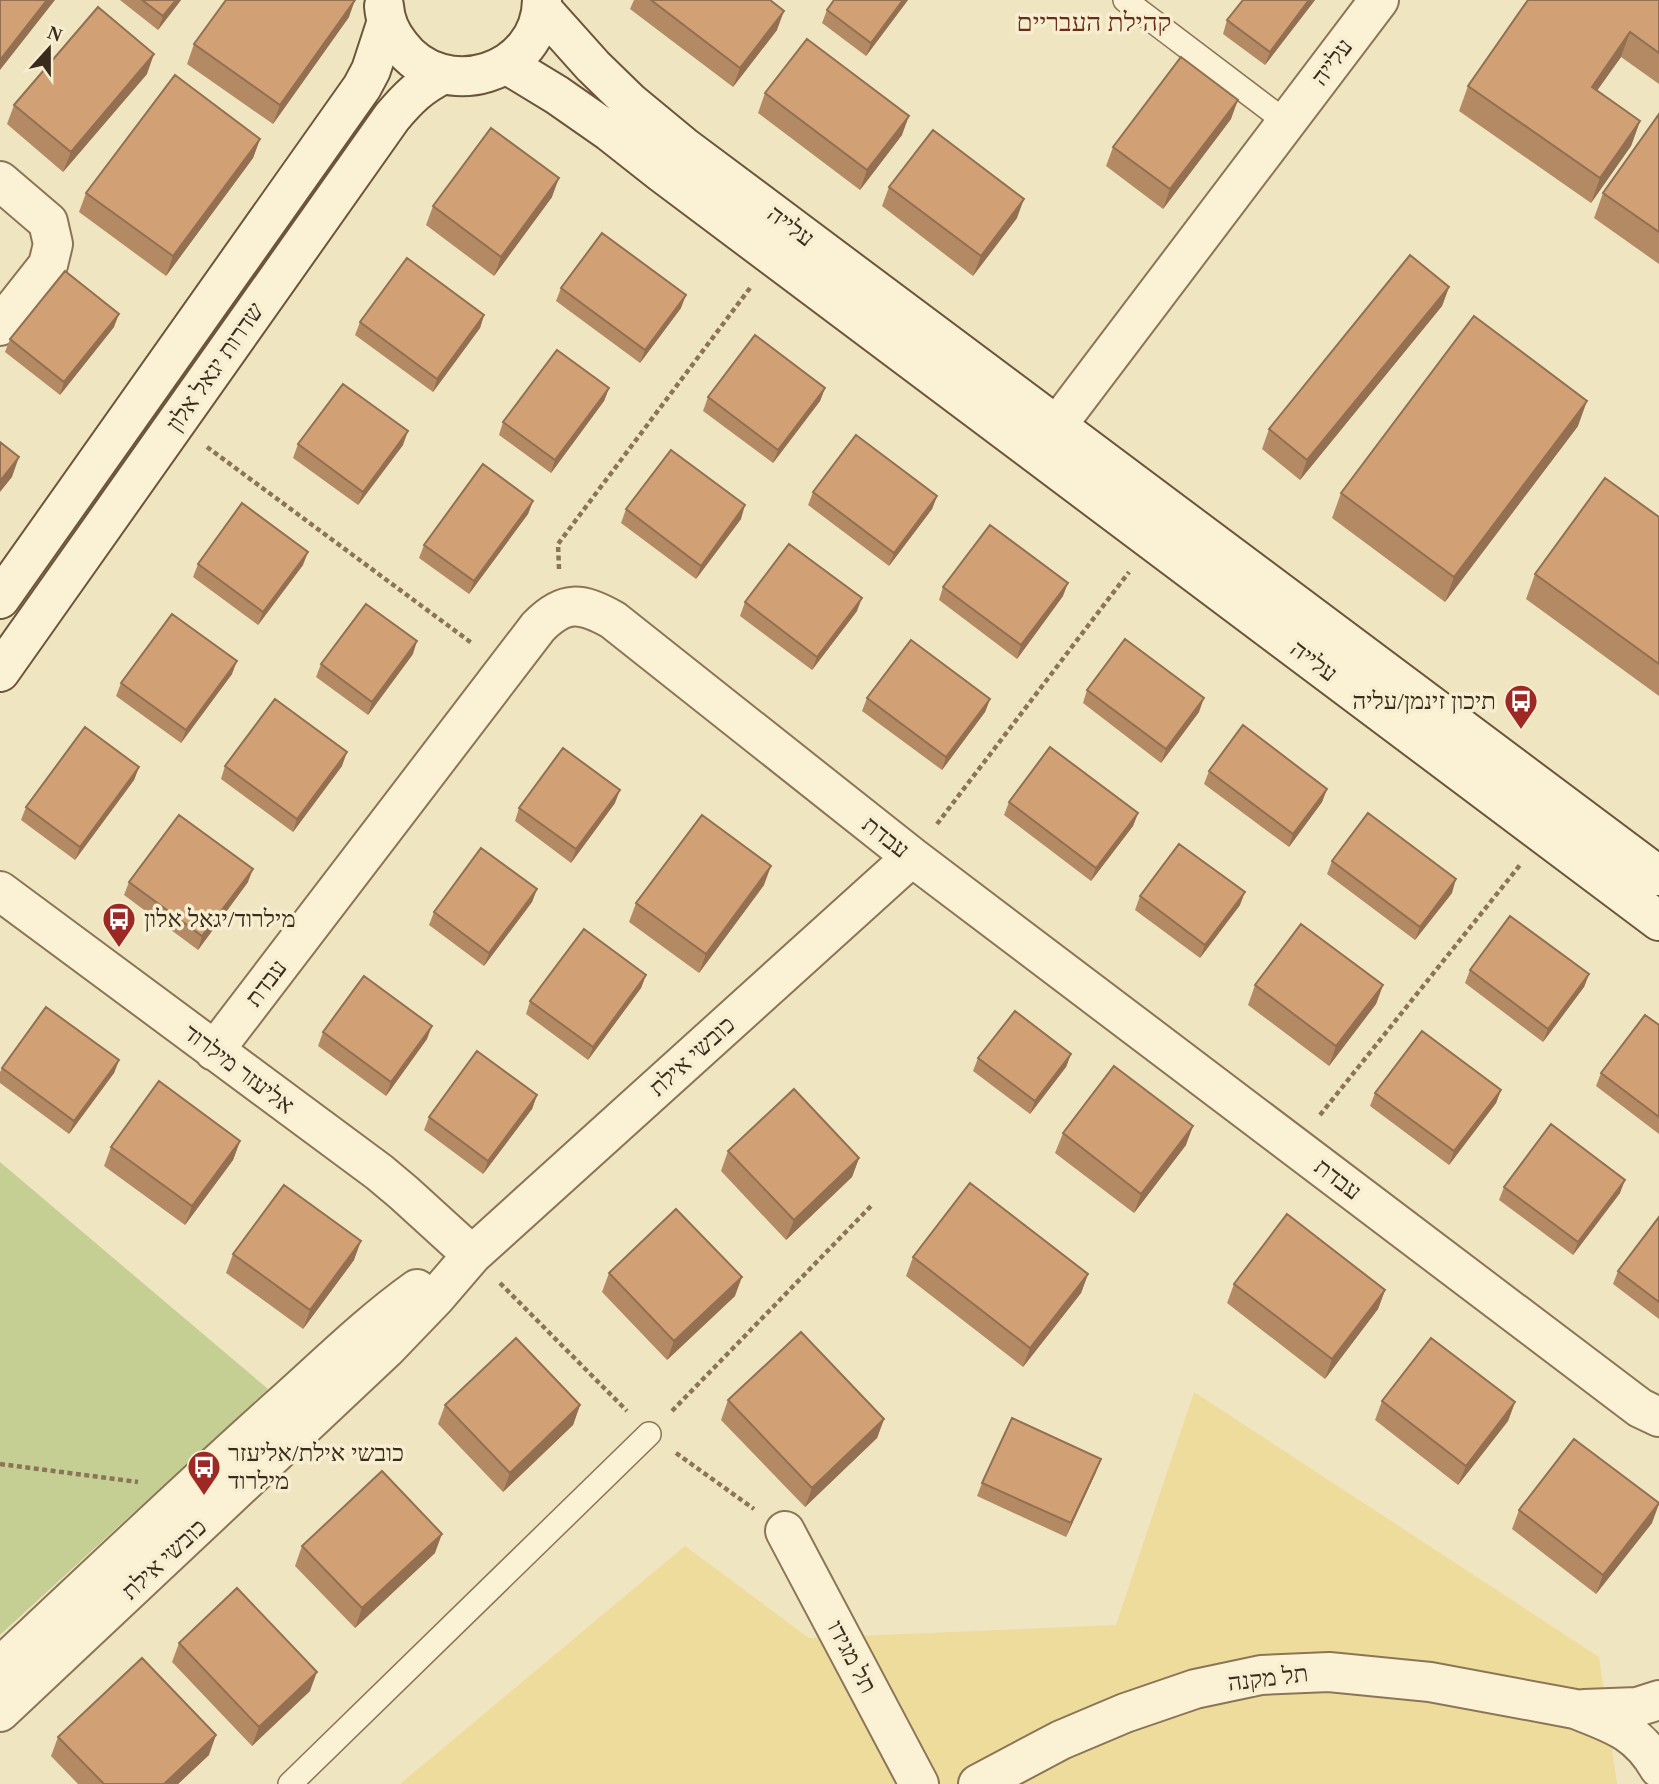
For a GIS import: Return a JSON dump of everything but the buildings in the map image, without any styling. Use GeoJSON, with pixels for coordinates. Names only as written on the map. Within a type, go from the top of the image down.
{"type":"FeatureCollection","features":[{"type":"Feature","properties":{"kind":"street","name":"עלייה"},"geometry":{"type":"LineString","coordinates":[[1046,439],[1379,0]]}},
{"type":"Feature","properties":{"kind":"street","name":"עלייה"},"geometry":{"type":"LineString","coordinates":[[542,5],[631,103],[1046,439],[1153,541],[1659,920]]}},
{"type":"Feature","properties":{"kind":"street"},"geometry":{"type":"LineString","coordinates":[[383,7],[393,36],[406,53],[423,67],[442,75],[464,77],[493,71],[523,50],[536,31],[542,5]]}},
{"type":"Feature","properties":{"kind":"street","name":"שדרות יגאל אלון"},"geometry":{"type":"LineString","coordinates":[[0,599],[362,87],[379,48],[383,7]]}},
{"type":"Feature","properties":{"kind":"street","name":"עלייה"},"geometry":{"type":"LineString","coordinates":[[506,64],[610,132],[773,257],[1046,439],[1659,876]]}},
{"type":"Feature","properties":{"kind":"street","name":"שדרות יגאל אלון"},"geometry":{"type":"LineString","coordinates":[[0,672],[392,117],[411,95],[442,75]]}},
{"type":"Feature","properties":{"kind":"street"},"geometry":{"type":"LineString","coordinates":[[0,181],[48,222],[53,244],[48,265],[0,326]]}},
{"type":"Feature","properties":{"kind":"street","name":"עבדת"},"geometry":{"type":"LineString","coordinates":[[215,1051],[538,627],[549,615],[562,608],[594,610],[613,620],[912,857],[1640,1408],[1659,1417]]}},
{"type":"Feature","properties":{"kind":"street","name":"כובשי אילת"},"geometry":{"type":"LineString","coordinates":[[0,1712],[386,1349],[472,1255],[912,857]]}},
{"type":"Feature","properties":{"kind":"street","name":"אליעזר מילרוד"},"geometry":{"type":"LineString","coordinates":[[0,891],[396,1186],[472,1255]]}},
{"type":"Feature","properties":{"kind":"street","name":"כובשי אילת"},"geometry":{"type":"LineString","coordinates":[[0,1667],[191,1489],[397,1303],[472,1255]]}},
{"type":"Feature","properties":{"kind":"street","name":"תל מגידו"},"geometry":{"type":"LineString","coordinates":[[785,1531],[919,1784]]}},
{"type":"Feature","properties":{"kind":"street","name":"תל מקנה"},"geometry":{"type":"LineString","coordinates":[[978,1784],[1061,1740],[1125,1713],[1195,1689],[1261,1675],[1329,1672],[1430,1682],[1575,1709],[1632,1734],[1649,1751],[1659,1768]]}},
{"type":"Feature","properties":{"kind":"street","name":"תל מקנה"},"geometry":{"type":"LineString","coordinates":[[1575,1709],[1637,1707],[1659,1700]]}},
{"type":"Feature","properties":{"kind":"lane"},"geometry":{"type":"LineString","coordinates":[[1125,0],[1286,122]]}},
{"type":"Feature","properties":{"kind":"lane"},"geometry":{"type":"LineString","coordinates":[[290,1784],[649,1434]]}},
{"type":"Feature","properties":{"kind":"path"},"geometry":{"type":"LineString","coordinates":[[562,608],[558,544],[773,257]]}},
{"type":"Feature","properties":{"kind":"path"},"geometry":{"type":"LineString","coordinates":[[176,424],[506,668]]}},
{"type":"Feature","properties":{"kind":"path"},"geometry":{"type":"LineString","coordinates":[[912,857],[1153,541]]}},
{"type":"Feature","properties":{"kind":"path"},"geometry":{"type":"LineString","coordinates":[[1295,1146],[1545,834]]}},
{"type":"Feature","properties":{"kind":"path"},"geometry":{"type":"LineString","coordinates":[[649,1434],[872,1205]]}},
{"type":"Feature","properties":{"kind":"path"},"geometry":{"type":"LineString","coordinates":[[472,1255],[649,1434],[785,1531]]}},
{"type":"Feature","properties":{"kind":"path"},"geometry":{"type":"LineString","coordinates":[[0,1464],[191,1489]]}},
{"type":"Feature","properties":{"kind":"green space"},"geometry":{"type":"Polygon","coordinates":[[[0,1162],[268,1389],[0,1635],[0,1162]]]}},
{"type":"Feature","properties":{"kind":"sand"},"geometry":{"type":"Polygon","coordinates":[[[1194,1392],[1599,1657],[1617,1784],[400,1784],[685,1546],[809,1638],[1116,1625],[1194,1392]]]}},
{"type":"Feature","properties":{"kind":"place","name":"תיכון זינמן/עליה"},"geometry":{"type":"Point","coordinates":[1521,731]}},
{"type":"Feature","properties":{"kind":"place","name":"מילרוד/יגאל אלון"},"geometry":{"type":"Point","coordinates":[119,949]}},
{"type":"Feature","properties":{"kind":"place","name":"כובשי אילת/אליעזר מילרוד"},"geometry":{"type":"Point","coordinates":[204,1497]}},
{"type":"Feature","properties":{"kind":"district","name":"קהילת העבריים"},"geometry":{"type":"Point","coordinates":[1094,22]}}]}
